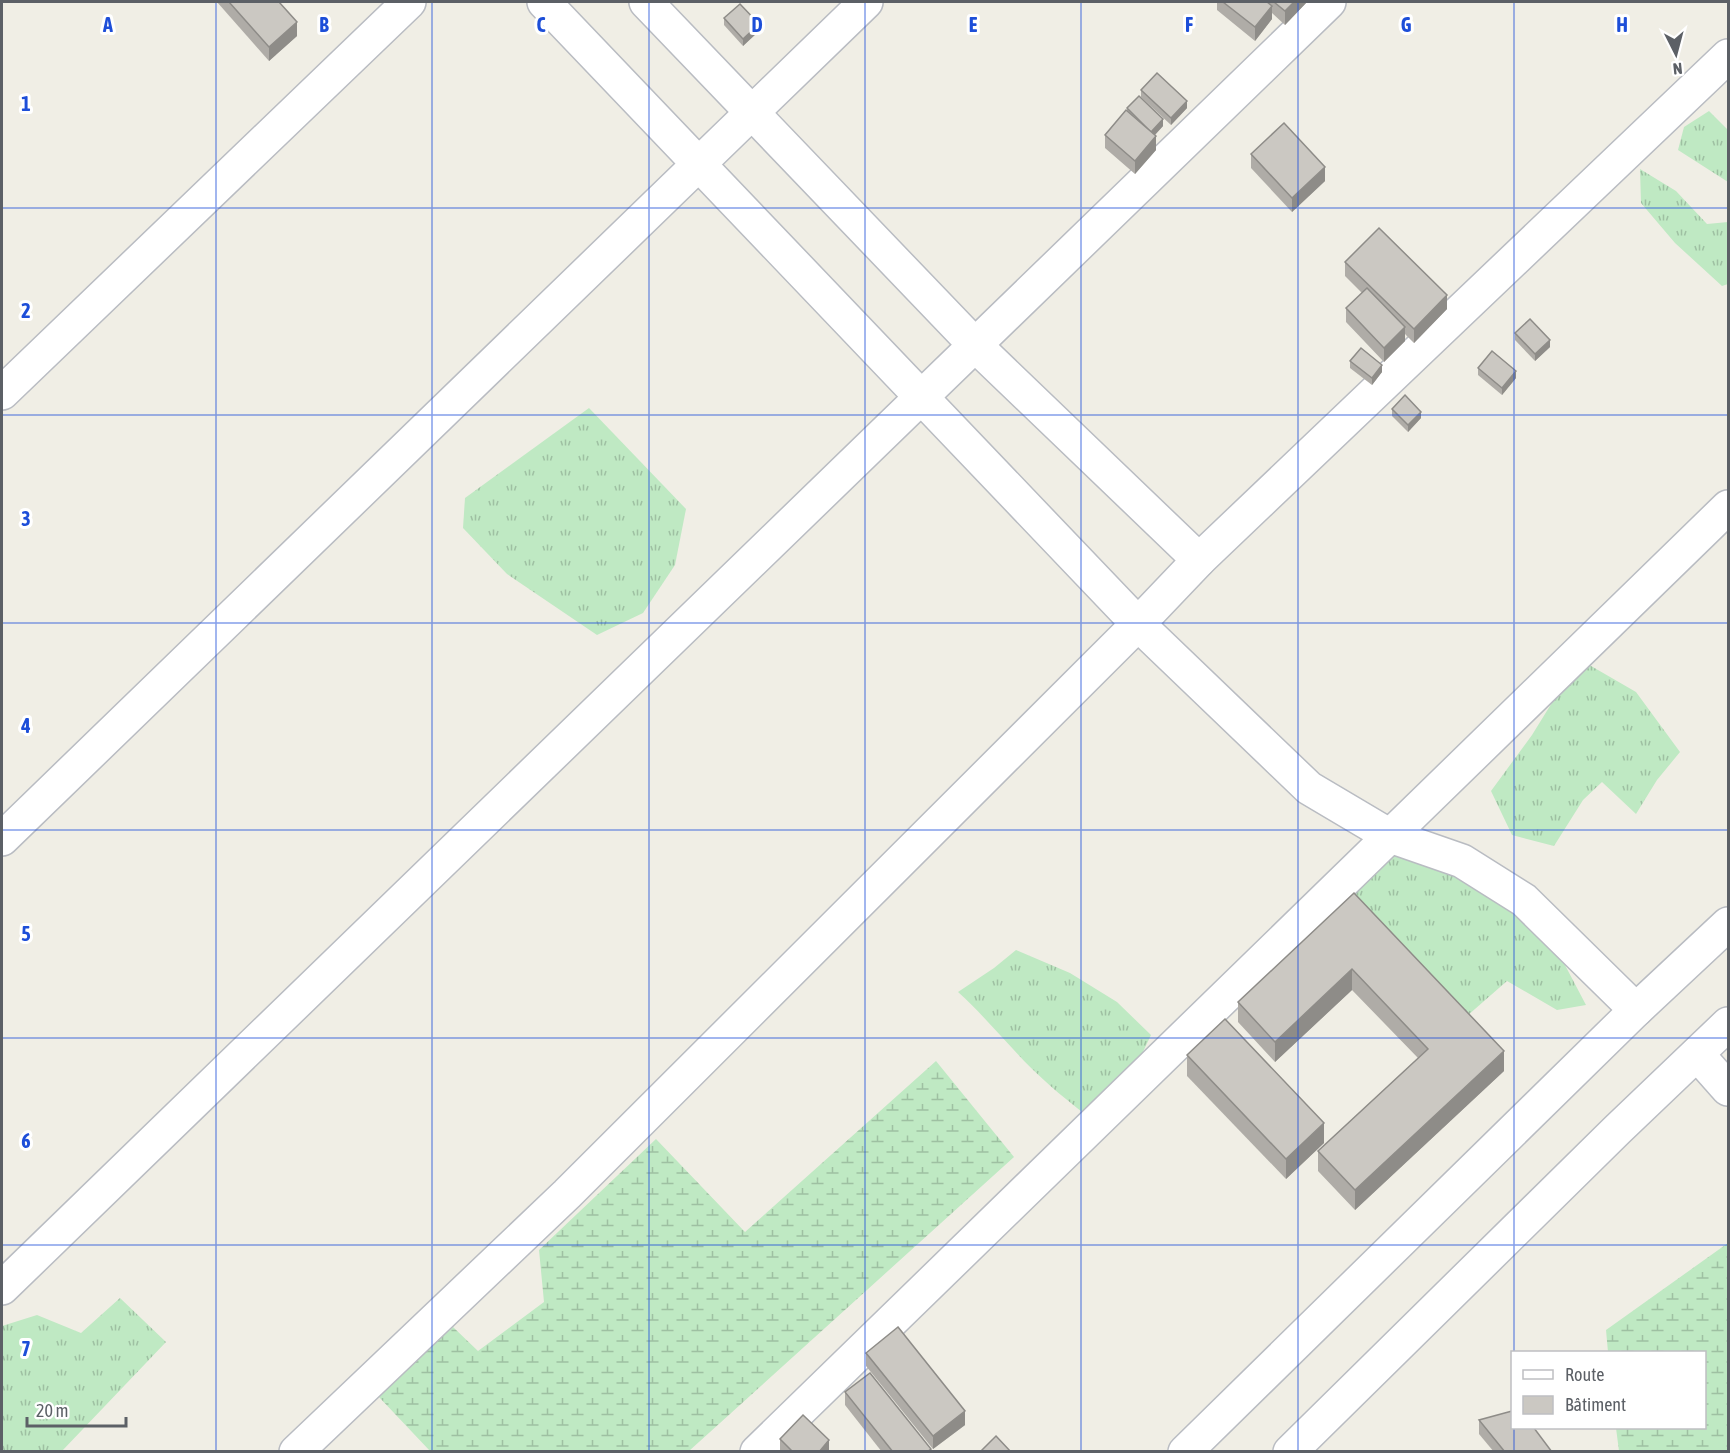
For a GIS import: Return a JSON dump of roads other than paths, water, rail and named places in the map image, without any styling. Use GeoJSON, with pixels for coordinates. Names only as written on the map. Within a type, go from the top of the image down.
{"type":"FeatureCollection","features":[{"type":"Feature","properties":{"kind":"street"},"geometry":{"type":"LineString","coordinates":[[2,393],[409,2]]}},
{"type":"Feature","properties":{"kind":"street"},"geometry":{"type":"LineString","coordinates":[[544,2],[1138,624],[1309,788],[1390,836],[1462,861],[1524,900],[1635,1010]]}},
{"type":"Feature","properties":{"kind":"street"},"geometry":{"type":"LineString","coordinates":[[646,2],[975,345],[1199,560]]}},
{"type":"Feature","properties":{"kind":"street"},"geometry":{"type":"LineString","coordinates":[[2,839],[866,2]]}},
{"type":"Feature","properties":{"kind":"street"},"geometry":{"type":"LineString","coordinates":[[2,1288],[1329,2]]}},
{"type":"Feature","properties":{"kind":"street"},"geometry":{"type":"LineString","coordinates":[[296,1452],[567,1194],[1138,624],[1199,560],[1728,56]]}},
{"type":"Feature","properties":{"kind":"street"},"geometry":{"type":"LineString","coordinates":[[757,1452],[1728,507]]}},
{"type":"Feature","properties":{"kind":"street"},"geometry":{"type":"LineString","coordinates":[[1185,1452],[1635,1010],[1728,924]]}},
{"type":"Feature","properties":{"kind":"street"},"geometry":{"type":"LineString","coordinates":[[1290,1452],[1728,1024]]}},
{"type":"Feature","properties":{"kind":"street"},"geometry":{"type":"LineString","coordinates":[[1697,1054],[1728,1089]]}}]}
